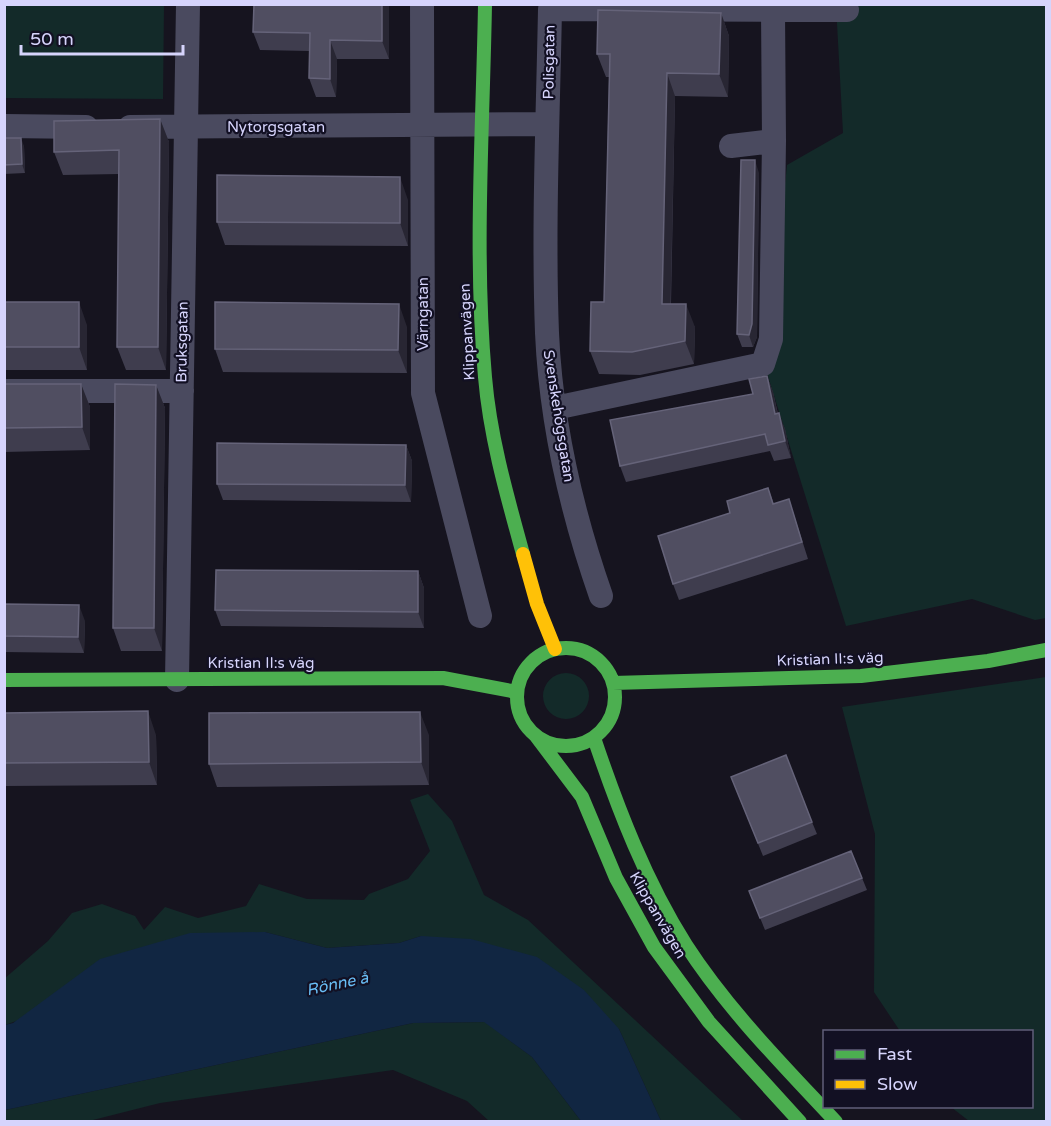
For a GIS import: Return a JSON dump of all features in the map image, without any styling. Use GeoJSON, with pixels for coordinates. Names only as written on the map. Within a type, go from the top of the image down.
{"type":"FeatureCollection","features":[{"type":"Feature","properties":{"kind":"main road","name":"Klippanvägen"},"geometry":{"type":"LineString","coordinates":[[485,4],[481,282],[485,378],[503,483],[537,604],[555,649]]}},
{"type":"Feature","properties":{"kind":"main road"},"geometry":{"type":"LineString","coordinates":[[517,692],[523,675],[533,660],[555,649],[567,648],[591,654],[608,672],[613,683],[615,701],[610,719],[594,738],[577,744],[559,746],[536,736]]}},
{"type":"Feature","properties":{"kind":"main road","name":"Kristian II:s väg"},"geometry":{"type":"LineString","coordinates":[[613,683],[861,676],[988,661],[1047,650]]}},
{"type":"Feature","properties":{"kind":"main road","name":"Kristian II:s väg"},"geometry":{"type":"LineString","coordinates":[[4,680],[443,678],[517,692]]}},
{"type":"Feature","properties":{"kind":"main road","name":"Klippanvägen"},"geometry":{"type":"LineString","coordinates":[[517,692],[521,717],[582,797],[616,878],[654,947],[709,1022],[800,1122]]}},
{"type":"Feature","properties":{"kind":"main road","name":"Klippanvägen"},"geometry":{"type":"LineString","coordinates":[[594,738],[609,785],[649,876],[687,945],[742,1020],[823,1108]]}},
{"type":"Feature","properties":{"kind":"main road","name":"Klippanvägen"},"geometry":{"type":"LineString","coordinates":[[823,1108],[836,1122]]}},
{"type":"Feature","properties":{"kind":"street","name":"Bruksgatan"},"geometry":{"type":"LineString","coordinates":[[177,680],[188,4]]}},
{"type":"Feature","properties":{"kind":"street","name":"Värngatan"},"geometry":{"type":"LineString","coordinates":[[422,4],[423,393],[480,616]]}},
{"type":"Feature","properties":{"kind":"street","name":"Polisgatan"},"geometry":{"type":"LineString","coordinates":[[547,124],[550,9],[847,10]]}},
{"type":"Feature","properties":{"kind":"street"},"geometry":{"type":"LineString","coordinates":[[555,408],[763,364],[771,339],[773,10]]}},
{"type":"Feature","properties":{"kind":"street","name":"Nytorgsgatan"},"geometry":{"type":"LineString","coordinates":[[4,126],[186,128],[547,124]]}},
{"type":"Feature","properties":{"kind":"street","name":"Svenskehögsgatan"},"geometry":{"type":"LineString","coordinates":[[547,124],[547,334],[555,408],[574,505],[586,554],[601,596]]}},
{"type":"Feature","properties":{"kind":"street"},"geometry":{"type":"LineString","coordinates":[[731,146],[774,141]]}},
{"type":"Feature","properties":{"kind":"street"},"geometry":{"type":"LineString","coordinates":[[4,391],[182,391]]}},
{"type":"Feature","properties":{"kind":"green space"},"geometry":{"type":"Polygon","coordinates":[[[5,4],[164,5],[163,99],[5,98],[5,4]]]}},
{"type":"Feature","properties":{"kind":"green space"},"geometry":{"type":"Polygon","coordinates":[[[836,5],[1046,5],[1046,618],[1035,620],[972,599],[846,626],[766,370],[787,165],[843,133],[836,5]]]}},
{"type":"Feature","properties":{"kind":"green space"},"geometry":{"type":"Polygon","coordinates":[[[566,673],[582,680],[589,696],[582,712],[566,719],[550,712],[543,696],[550,680],[566,673]]]}},
{"type":"Feature","properties":{"kind":"green space"},"geometry":{"type":"Polygon","coordinates":[[[1046,677],[1046,1121],[969,1121],[952,1108],[1033,1108],[1033,1030],[899,1030],[874,992],[875,834],[842,707],[1046,677]]]}},
{"type":"Feature","properties":{"kind":"green space"},"geometry":{"type":"Polygon","coordinates":[[[428,794],[452,821],[484,895],[528,920],[743,1121],[661,1121],[619,1029],[421,936],[399,943],[327,948],[265,932],[5,1025],[4,979],[48,941],[72,913],[102,904],[135,916],[144,930],[165,907],[198,918],[246,906],[259,884],[307,899],[364,900],[369,894],[408,879],[430,851],[410,800],[428,794]]]}},
{"type":"Feature","properties":{"kind":"green space"},"geometry":{"type":"Polygon","coordinates":[[[485,1022],[532,1057],[581,1121],[489,1121],[467,1101],[393,1070],[160,1103],[89,1121],[5,1122],[5,1110],[413,1023],[485,1022]]]}},
{"type":"Feature","properties":{"kind":"water","name":"Rönne å"},"geometry":{"type":"Polygon","coordinates":[[[265,932],[327,948],[399,943],[421,936],[471,939],[537,957],[584,990],[619,1029],[661,1121],[581,1121],[532,1057],[484,1022],[413,1023],[5,1110],[5,1025],[13,1023],[100,959],[190,933],[265,932]]]}},
{"type":"Feature","properties":{"kind":"building"},"geometry":{"type":"Polygon","coordinates":[[[254,4],[382,4],[382,41],[330,40],[330,79],[309,78],[310,33],[253,32],[254,4]]]}},
{"type":"Feature","properties":{"kind":"building"},"geometry":{"type":"Polygon","coordinates":[[[598,10],[721,13],[719,74],[667,73],[662,304],[686,304],[685,341],[632,352],[590,351],[591,302],[604,302],[610,54],[597,54],[598,10]]]}},
{"type":"Feature","properties":{"kind":"building"},"geometry":{"type":"Polygon","coordinates":[[[160,119],[158,347],[117,347],[119,150],[54,152],[54,121],[160,119]]]}},
{"type":"Feature","properties":{"kind":"building"},"geometry":{"type":"Polygon","coordinates":[[[4,138],[21,138],[22,164],[4,165],[4,138]]]}},
{"type":"Feature","properties":{"kind":"building"},"geometry":{"type":"Polygon","coordinates":[[[741,160],[755,160],[752,324],[749,335],[737,334],[741,160]]]}},
{"type":"Feature","properties":{"kind":"building"},"geometry":{"type":"Polygon","coordinates":[[[217,175],[400,177],[400,223],[217,222],[217,175]]]}},
{"type":"Feature","properties":{"kind":"building"},"geometry":{"type":"Polygon","coordinates":[[[4,302],[79,302],[79,347],[4,347],[4,302]]]}},
{"type":"Feature","properties":{"kind":"building"},"geometry":{"type":"Polygon","coordinates":[[[215,302],[399,304],[398,350],[215,349],[215,302]]]}},
{"type":"Feature","properties":{"kind":"building"},"geometry":{"type":"Polygon","coordinates":[[[767,376],[775,414],[779,413],[785,441],[768,445],[765,434],[620,466],[610,420],[753,394],[749,379],[767,376]]]}},
{"type":"Feature","properties":{"kind":"building"},"geometry":{"type":"Polygon","coordinates":[[[4,384],[81,384],[82,427],[4,428],[4,384]]]}},
{"type":"Feature","properties":{"kind":"building"},"geometry":{"type":"Polygon","coordinates":[[[115,384],[156,385],[154,628],[113,628],[115,384]]]}},
{"type":"Feature","properties":{"kind":"building"},"geometry":{"type":"Polygon","coordinates":[[[217,443],[406,445],[405,485],[217,484],[217,443]]]}},
{"type":"Feature","properties":{"kind":"building"},"geometry":{"type":"Polygon","coordinates":[[[768,488],[773,504],[789,499],[802,542],[673,584],[658,536],[730,513],[727,501],[768,488]]]}},
{"type":"Feature","properties":{"kind":"building"},"geometry":{"type":"Polygon","coordinates":[[[216,570],[418,571],[418,612],[215,610],[216,570]]]}},
{"type":"Feature","properties":{"kind":"building"},"geometry":{"type":"Polygon","coordinates":[[[4,604],[79,605],[78,637],[4,636],[4,604]]]}},
{"type":"Feature","properties":{"kind":"building"},"geometry":{"type":"Polygon","coordinates":[[[148,711],[149,762],[4,763],[4,713],[148,711]]]}},
{"type":"Feature","properties":{"kind":"building"},"geometry":{"type":"Polygon","coordinates":[[[420,712],[421,762],[209,764],[209,713],[420,712]]]}},
{"type":"Feature","properties":{"kind":"building"},"geometry":{"type":"Polygon","coordinates":[[[786,755],[812,822],[758,843],[731,777],[786,755]]]}},
{"type":"Feature","properties":{"kind":"building"},"geometry":{"type":"Polygon","coordinates":[[[851,851],[862,878],[760,918],[749,891],[851,851]]]}},
{"type":"Feature","properties":{"kind":"traffic: fast"},"geometry":{"type":"LineString","coordinates":[[485,4],[480,190],[480,284],[485,377],[500,466],[523,554]]}},
{"type":"Feature","properties":{"kind":"traffic: fast"},"geometry":{"type":"LineString","coordinates":[[566,648],[585,652],[601,662],[611,678],[615,697],[611,716],[601,732],[585,742],[566,746],[547,742],[531,732],[521,716],[517,697],[521,678],[531,662],[547,652],[566,648]]}},
{"type":"Feature","properties":{"kind":"traffic: fast"},"geometry":{"type":"LineString","coordinates":[[613,683],[861,676],[988,661],[1046,650]]}},
{"type":"Feature","properties":{"kind":"traffic: fast"},"geometry":{"type":"LineString","coordinates":[[4,680],[443,678],[517,692]]}},
{"type":"Feature","properties":{"kind":"traffic: fast"},"geometry":{"type":"LineString","coordinates":[[536,736],[582,797],[616,878],[654,947],[709,1022],[800,1122]]}},
{"type":"Feature","properties":{"kind":"traffic: fast"},"geometry":{"type":"LineString","coordinates":[[594,738],[634,844],[658,896],[686,945],[738,1015],[836,1122]]}},
{"type":"Feature","properties":{"kind":"traffic: slow"},"geometry":{"type":"LineString","coordinates":[[523,554],[537,604],[555,649]]}}]}
